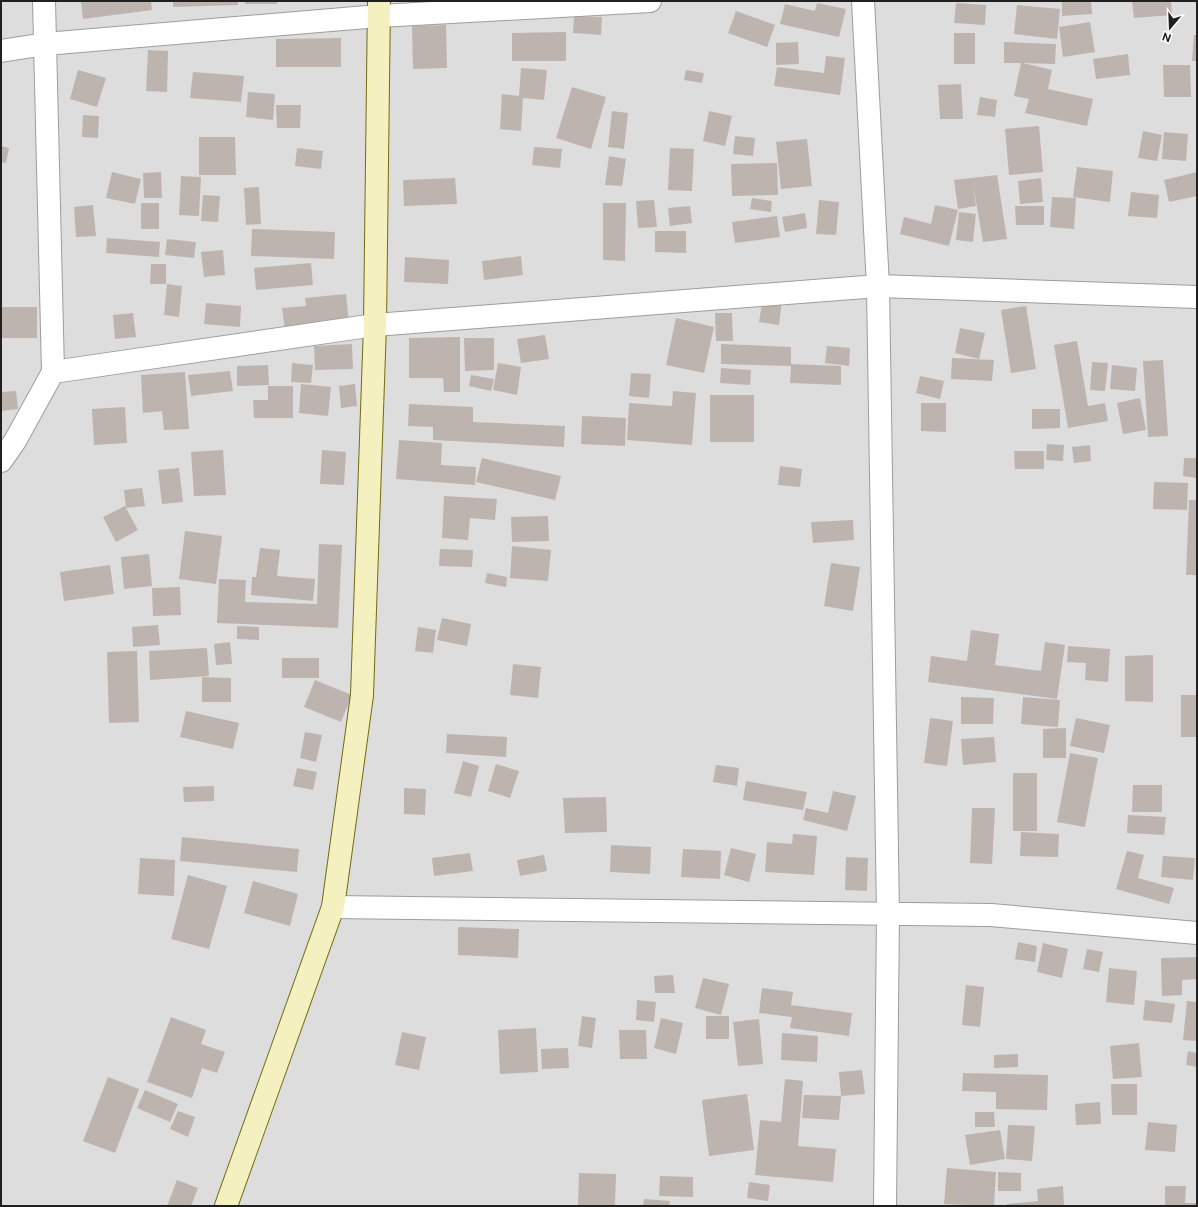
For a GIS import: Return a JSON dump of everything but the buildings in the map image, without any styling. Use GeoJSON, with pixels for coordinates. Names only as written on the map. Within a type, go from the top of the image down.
{"type":"FeatureCollection","features":[{"type":"Feature","properties":{"kind":"street"},"geometry":{"type":"LineString","coordinates":[[1,461],[15,441],[53,372],[44,1]]}},
{"type":"Feature","properties":{"kind":"street"},"geometry":{"type":"LineString","coordinates":[[1,51],[45,44],[379,9],[650,1]]}},
{"type":"Feature","properties":{"kind":"street"},"geometry":{"type":"LineString","coordinates":[[863,1],[878,286],[888,914],[886,1206]]}},
{"type":"Feature","properties":{"kind":"street"},"geometry":{"type":"LineString","coordinates":[[226,1206],[333,907],[362,695],[375,325],[379,9]]}},
{"type":"Feature","properties":{"kind":"street"},"geometry":{"type":"LineString","coordinates":[[53,372],[375,325],[878,286],[1197,297]]}},
{"type":"Feature","properties":{"kind":"street"},"geometry":{"type":"LineString","coordinates":[[333,907],[991,915],[1197,934]]}},
{"type":"Feature","properties":{"kind":"shaded area"},"geometry":{"type":"Polygon","coordinates":[[[1,1],[1197,1],[1197,1206],[1,1206],[1,1]]]}}]}
